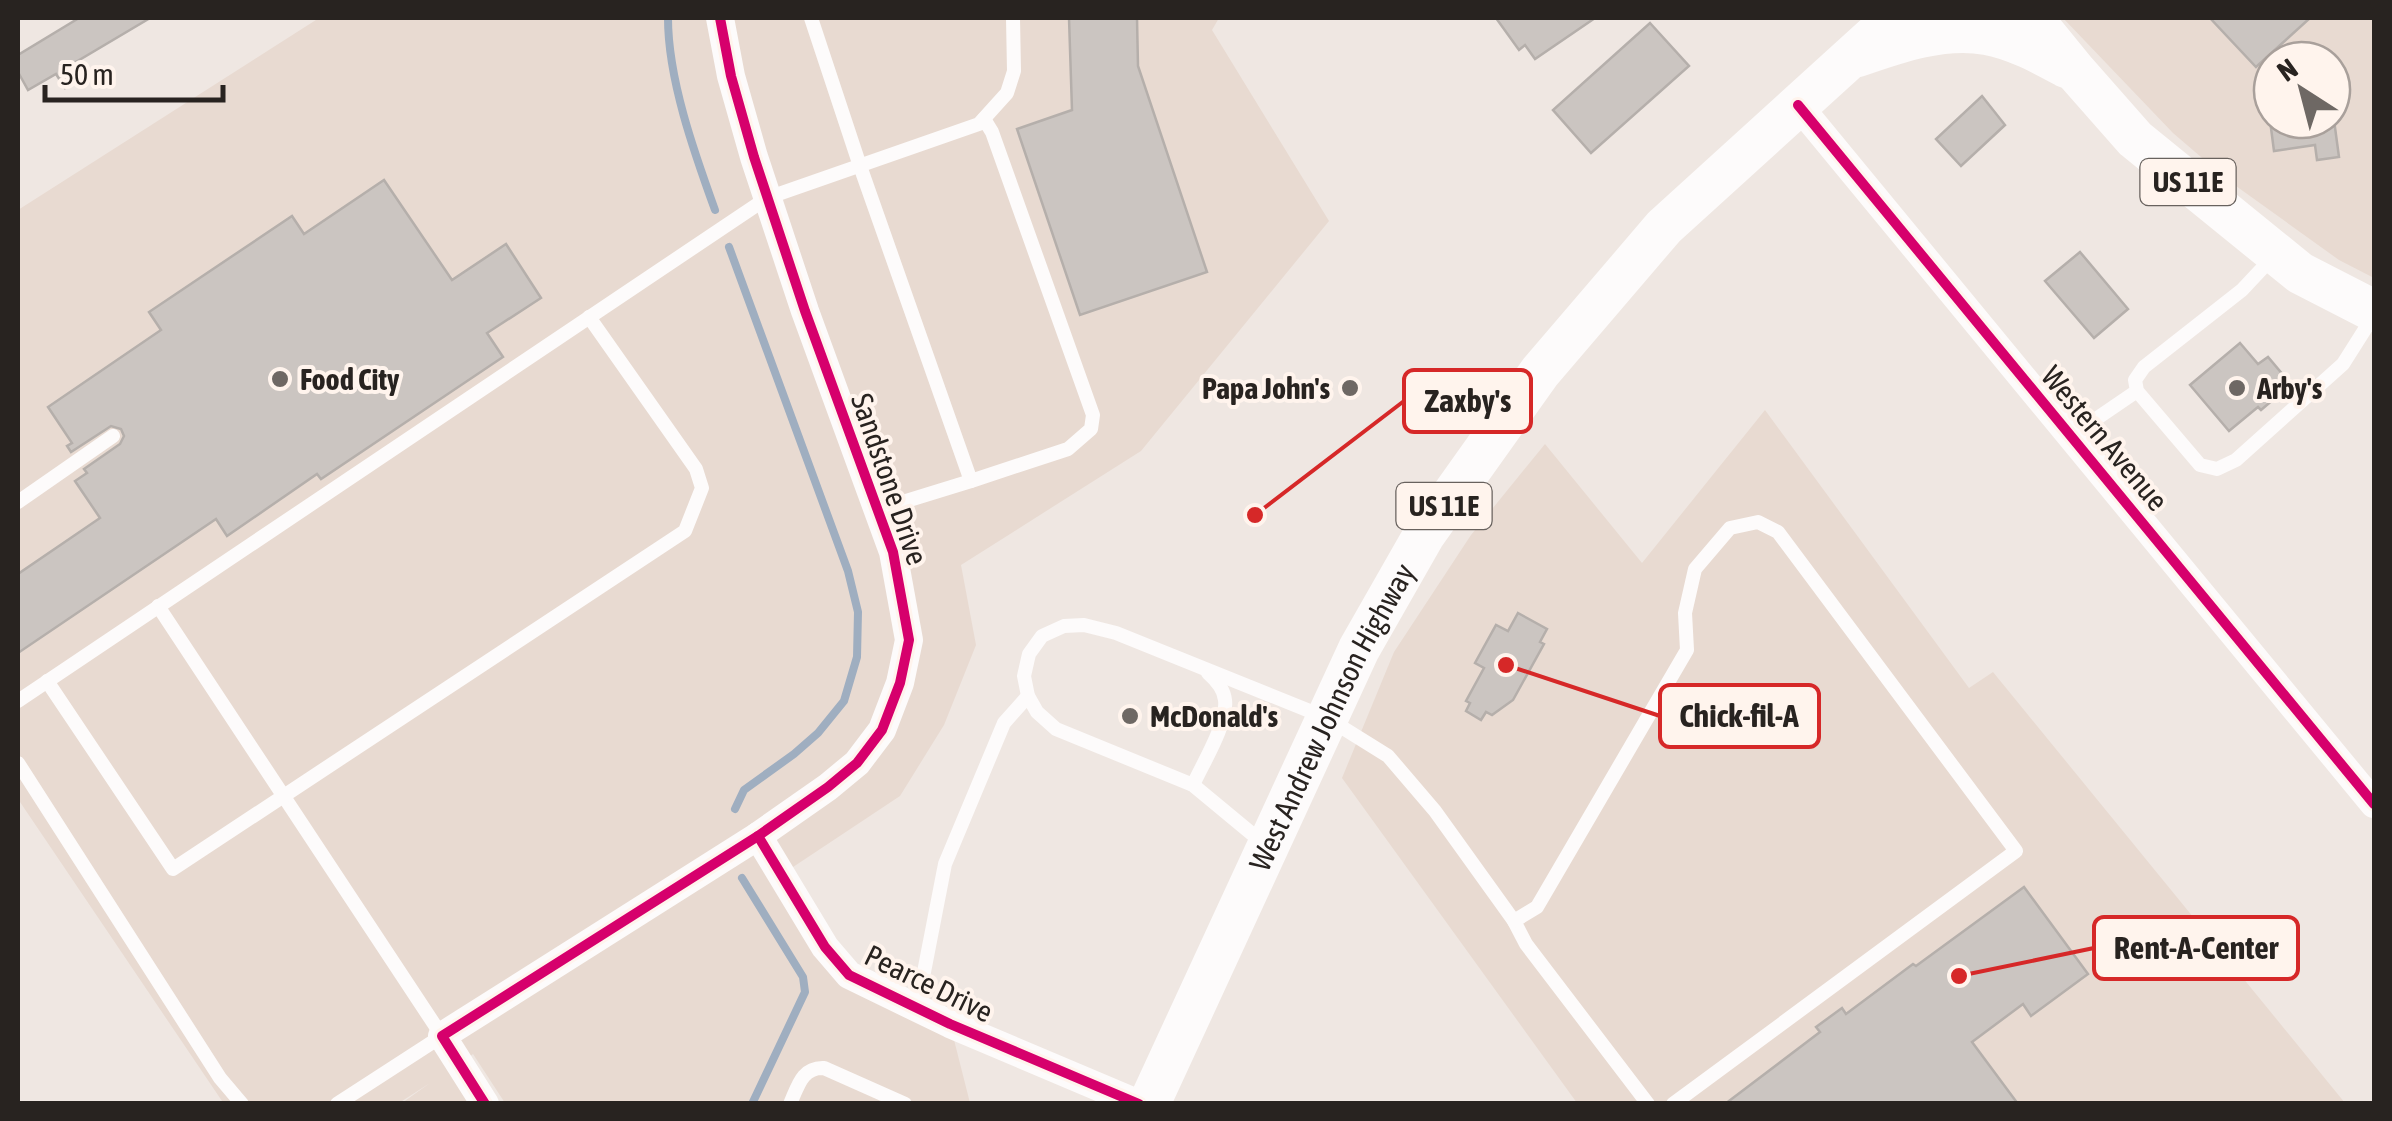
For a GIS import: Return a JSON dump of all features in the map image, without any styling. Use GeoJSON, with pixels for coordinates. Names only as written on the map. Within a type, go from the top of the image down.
{"type":"FeatureCollection","features":[{"type":"Feature","properties":{"kind":"main road","name":"West Andrew Johnson Highway"},"geometry":{"type":"LineString","coordinates":[[1148,1104],[1359,648],[1424,535],[1540,372],[1664,227],[1894,18]]}},
{"type":"Feature","properties":{"kind":"main road","name":"US 11E"},"geometry":{"type":"LineString","coordinates":[[2032,18],[2135,139],[2300,273],[2374,313]]}},
{"type":"Feature","properties":{"kind":"main road"},"geometry":{"type":"LineString","coordinates":[[1848,60],[1893,44],[1970,32],[2007,40],[2076,72]]}},
{"type":"Feature","properties":{"kind":"street","name":"Sandstone Drive"},"geometry":{"type":"LineString","coordinates":[[442,1036],[828,788],[857,763],[882,730],[900,683],[909,640],[893,552],[767,198],[731,76],[720,18]]}},
{"type":"Feature","properties":{"kind":"street","name":"Western Avenue"},"geometry":{"type":"LineString","coordinates":[[1798,105],[2374,803]]}},
{"type":"Feature","properties":{"kind":"street","name":"Pearce Drive"},"geometry":{"type":"LineString","coordinates":[[758,836],[825,947],[849,975],[1139,1104]]}},
{"type":"Feature","properties":{"kind":"street"},"geometry":{"type":"LineString","coordinates":[[442,1036],[485,1104]]}},
{"type":"Feature","properties":{"kind":"lane"},"geometry":{"type":"LineString","coordinates":[[811,18],[971,481]]}},
{"type":"Feature","properties":{"kind":"lane"},"geometry":{"type":"LineString","coordinates":[[18,701],[767,198],[980,124],[1007,93],[1014,71],[1013,18]]}},
{"type":"Feature","properties":{"kind":"lane"},"geometry":{"type":"LineString","coordinates":[[877,510],[1068,449],[1091,429],[1093,415],[992,132],[984,119]]}},
{"type":"Feature","properties":{"kind":"lane"},"geometry":{"type":"LineString","coordinates":[[2276,254],[2242,290],[2144,367],[2135,380],[2137,391],[2200,465],[2216,470],[2236,460],[2343,364],[2374,313]]}},
{"type":"Feature","properties":{"kind":"lane"},"geometry":{"type":"LineString","coordinates":[[47,681],[173,869],[685,530],[702,488],[696,470],[589,317]]}},
{"type":"Feature","properties":{"kind":"lane"},"geometry":{"type":"LineString","coordinates":[[2072,436],[2137,391]]}},
{"type":"Feature","properties":{"kind":"lane"},"geometry":{"type":"LineString","coordinates":[[18,502],[114,436]]}},
{"type":"Feature","properties":{"kind":"lane"},"geometry":{"type":"LineString","coordinates":[[1514,922],[1537,907],[1687,650],[1685,614],[1695,569],[1730,528],[1758,522],[1778,532],[2016,851],[1673,1104]]}},
{"type":"Feature","properties":{"kind":"lane"},"geometry":{"type":"LineString","coordinates":[[158,606],[442,1036],[337,1104]]}},
{"type":"Feature","properties":{"kind":"lane"},"geometry":{"type":"LineString","coordinates":[[1267,847],[1194,785],[1056,729],[1037,712],[1028,696],[1024,676],[1029,654],[1042,636],[1064,626],[1084,625],[1116,633],[1326,718],[1388,756],[1436,810],[1526,944],[1648,1104]]}},
{"type":"Feature","properties":{"kind":"lane"},"geometry":{"type":"LineString","coordinates":[[1194,785],[1222,720],[1225,699],[1218,682],[1204,669]]}},
{"type":"Feature","properties":{"kind":"lane"},"geometry":{"type":"LineString","coordinates":[[918,1008],[945,864],[1004,724],[1028,696]]}},
{"type":"Feature","properties":{"kind":"lane"},"geometry":{"type":"LineString","coordinates":[[18,763],[220,1078],[242,1104]]}},
{"type":"Feature","properties":{"kind":"lane"},"geometry":{"type":"LineString","coordinates":[[790,1104],[804,1074],[814,1068],[824,1068],[905,1104]]}},
{"type":"Feature","properties":{"kind":"shaded area"},"geometry":{"type":"Polygon","coordinates":[[[319,18],[1219,18],[1212,30],[1329,221],[1141,451],[961,565],[976,645],[944,725],[900,796],[781,875],[825,947],[950,1024],[970,1103],[505,1103],[473,1054],[460,1064],[486,1103],[402,1103],[430,1083],[399,1103],[224,1104],[18,799],[18,210],[319,18]]]}},
{"type":"Feature","properties":{"kind":"shaded area"},"geometry":{"type":"Polygon","coordinates":[[[2063,18],[2374,18],[2374,278],[2339,260],[2229,181],[2173,133],[2063,18]]]}},
{"type":"Feature","properties":{"kind":"shaded area"},"geometry":{"type":"Polygon","coordinates":[[[1765,410],[1969,688],[1993,672],[2345,1103],[1577,1103],[1342,778],[1394,652],[1471,535],[1545,444],[1642,563],[1765,410]]]}},
{"type":"Feature","properties":{"kind":"building"},"geometry":{"type":"Polygon","coordinates":[[[79,18],[150,18],[76,62],[84,77],[65,88],[56,74],[28,90],[18,72],[18,55],[79,18]]]}},
{"type":"Feature","properties":{"kind":"building"},"geometry":{"type":"Polygon","coordinates":[[[1069,18],[1137,18],[1138,66],[1207,272],[1080,315],[1017,129],[1072,110],[1069,18]]]}},
{"type":"Feature","properties":{"kind":"building"},"geometry":{"type":"Polygon","coordinates":[[[1496,18],[1595,18],[1535,59],[1525,45],[1519,50],[1496,18]]]}},
{"type":"Feature","properties":{"kind":"building"},"geometry":{"type":"Polygon","coordinates":[[[2210,18],[2310,18],[2286,40],[2252,40],[2252,63],[2210,18]]]}},
{"type":"Feature","properties":{"kind":"building"},"geometry":{"type":"Polygon","coordinates":[[[1650,23],[1689,66],[1591,153],[1553,110],[1650,23]]]}},
{"type":"Feature","properties":{"kind":"building"},"geometry":{"type":"Polygon","coordinates":[[[1982,96],[2005,125],[1961,166],[1936,139],[1982,96]]]}},
{"type":"Feature","properties":{"kind":"building"},"geometry":{"type":"Polygon","coordinates":[[[2273,140],[2337,140],[2339,157],[2317,160],[2315,145],[2274,151],[2273,140]]]}},
{"type":"Feature","properties":{"kind":"building","name":"Food City"},"geometry":{"type":"Polygon","coordinates":[[[384,180],[452,280],[506,244],[541,298],[487,333],[503,357],[321,479],[317,474],[227,536],[216,519],[18,653],[18,574],[100,518],[75,481],[87,473],[84,469],[120,444],[124,436],[121,429],[111,426],[71,452],[67,446],[72,443],[48,407],[161,330],[149,312],[292,216],[304,234],[384,180]]]}},
{"type":"Feature","properties":{"kind":"building"},"geometry":{"type":"Polygon","coordinates":[[[2080,252],[2128,309],[2094,338],[2045,281],[2080,252]]]}},
{"type":"Feature","properties":{"kind":"building","name":"Arby's"},"geometry":{"type":"Polygon","coordinates":[[[2240,343],[2258,364],[2268,357],[2289,382],[2261,410],[2258,407],[2229,431],[2190,385],[2240,343]]]}},
{"type":"Feature","properties":{"kind":"building"},"geometry":{"type":"Polygon","coordinates":[[[1518,613],[1547,629],[1540,642],[1544,644],[1513,700],[1492,715],[1486,712],[1481,720],[1466,711],[1470,703],[1466,701],[1484,668],[1475,663],[1496,625],[1508,631],[1518,613]]]}},
{"type":"Feature","properties":{"kind":"building"},"geometry":{"type":"Polygon","coordinates":[[[2024,887],[2088,974],[2031,1016],[2023,1004],[1972,1042],[2018,1104],[1725,1104],[1820,1032],[1816,1027],[1842,1008],[1846,1014],[2024,887]]]}},
{"type":"Feature","properties":{"kind":"waterway"},"geometry":{"type":"LineString","coordinates":[[668,18],[677,90],[715,210]]}},
{"type":"Feature","properties":{"kind":"waterway"},"geometry":{"type":"LineString","coordinates":[[729,247],[848,571],[858,612],[857,657],[844,701],[818,733],[744,790],[735,809]]}},
{"type":"Feature","properties":{"kind":"waterway"},"geometry":{"type":"LineString","coordinates":[[742,878],[803,977],[805,992],[752,1104]]}},
{"type":"Feature","properties":{"kind":"cycle path"},"geometry":{"type":"LineString","coordinates":[[485,1104],[442,1036],[758,836],[828,787],[857,763],[882,730],[900,683],[909,640],[893,552],[805,311],[754,157],[731,76],[720,18]]}},
{"type":"Feature","properties":{"kind":"cycle path"},"geometry":{"type":"LineString","coordinates":[[1798,105],[2374,804]]}},
{"type":"Feature","properties":{"kind":"cycle path"},"geometry":{"type":"LineString","coordinates":[[758,836],[825,947],[849,975],[950,1024],[1139,1104]]}},
{"type":"Feature","properties":{"kind":"place","name":"Food City"},"geometry":{"type":"Point","coordinates":[280,379]}},
{"type":"Feature","properties":{"kind":"place","name":"Papa John's"},"geometry":{"type":"Point","coordinates":[1350,388]}},
{"type":"Feature","properties":{"kind":"place","name":"Arby's"},"geometry":{"type":"Point","coordinates":[2237,388]}},
{"type":"Feature","properties":{"kind":"place","name":"Zaxby's"},"geometry":{"type":"Point","coordinates":[1255,515]}},
{"type":"Feature","properties":{"kind":"place","name":"Chick-fil-A"},"geometry":{"type":"Point","coordinates":[1506,665]}},
{"type":"Feature","properties":{"kind":"place","name":"McDonald's"},"geometry":{"type":"Point","coordinates":[1130,716]}},
{"type":"Feature","properties":{"kind":"place","name":"Rent-A-Center"},"geometry":{"type":"Point","coordinates":[1959,976]}}]}
